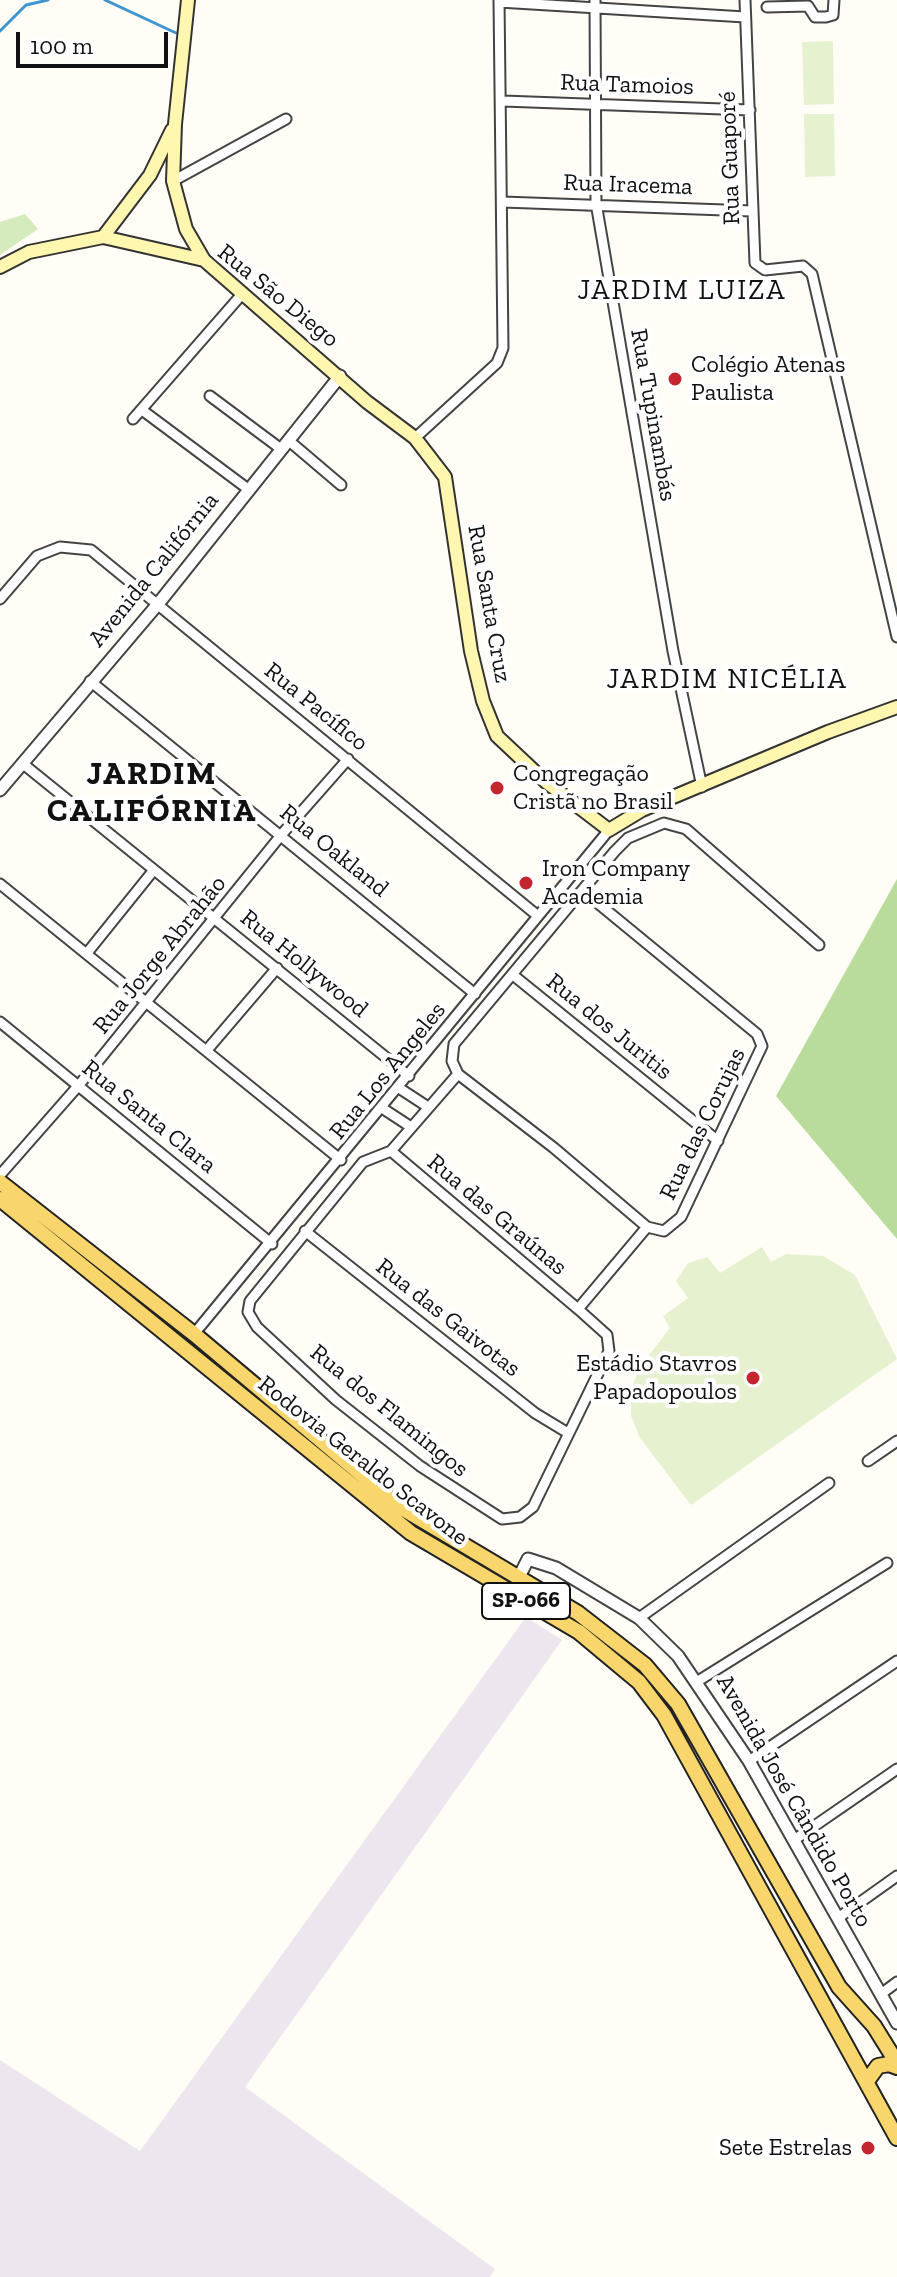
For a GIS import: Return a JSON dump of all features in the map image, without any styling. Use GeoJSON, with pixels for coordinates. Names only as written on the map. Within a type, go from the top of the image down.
{"type":"FeatureCollection","features":[{"type":"Feature","properties":{"kind":"main road"},"geometry":{"type":"LineString","coordinates":[[188,0],[175,124],[173,181],[186,229],[204,260]]}},
{"type":"Feature","properties":{"kind":"main road"},"geometry":{"type":"LineString","coordinates":[[103,237],[150,175],[175,124]]}},
{"type":"Feature","properties":{"kind":"main road"},"geometry":{"type":"LineString","coordinates":[[150,175],[166,176],[173,181]]}},
{"type":"Feature","properties":{"kind":"main road"},"geometry":{"type":"LineString","coordinates":[[164,249],[176,243],[186,229]]}},
{"type":"Feature","properties":{"kind":"main road","name":"Rua São Diego"},"geometry":{"type":"LineString","coordinates":[[0,267],[29,252],[103,237],[204,260],[340,376]]}},
{"type":"Feature","properties":{"kind":"main road"},"geometry":{"type":"LineString","coordinates":[[340,376],[367,402],[415,438]]}},
{"type":"Feature","properties":{"kind":"main road","name":"Rua Santa Cruz"},"geometry":{"type":"LineString","coordinates":[[415,438],[445,477],[471,651],[483,701],[497,736],[535,773],[609,830]]}},
{"type":"Feature","properties":{"kind":"main road"},"geometry":{"type":"LineString","coordinates":[[609,830],[642,810],[828,732],[897,707]]}},
{"type":"Feature","properties":{"kind":"main road","name":"Rodovia Geraldo Scavone"},"geometry":{"type":"LineString","coordinates":[[0,1182],[194,1334],[400,1507],[607,1634],[663,1684],[839,1987],[874,2026],[897,2065]]}},
{"type":"Feature","properties":{"kind":"main road","name":"Rodovia Geraldo Scavone"},"geometry":{"type":"LineString","coordinates":[[0,1199],[411,1533],[579,1632],[628,1670],[664,1715],[897,2138]]}},
{"type":"Feature","properties":{"kind":"main road"},"geometry":{"type":"LineString","coordinates":[[867,2081],[878,2066],[897,2065]]}},
{"type":"Feature","properties":{"kind":"street","name":"Rua Guaporé"},"geometry":{"type":"LineString","coordinates":[[745,0],[754,256],[759,269],[803,266],[814,281],[897,637]]}},
{"type":"Feature","properties":{"kind":"street"},"geometry":{"type":"LineString","coordinates":[[767,7],[808,6],[815,17],[826,17],[833,15],[834,0]]}},
{"type":"Feature","properties":{"kind":"street"},"geometry":{"type":"LineString","coordinates":[[415,438],[497,363],[503,348],[503,101],[499,1],[595,4],[745,17]]}},
{"type":"Feature","properties":{"kind":"street","name":"Rua Tupinambás"},"geometry":{"type":"LineString","coordinates":[[595,4],[593,103],[596,203],[673,651],[702,787]]}},
{"type":"Feature","properties":{"kind":"street","name":"Rua Tamoios"},"geometry":{"type":"LineString","coordinates":[[503,101],[750,110]]}},
{"type":"Feature","properties":{"kind":"street"},"geometry":{"type":"LineString","coordinates":[[173,181],[286,119]]}},
{"type":"Feature","properties":{"kind":"street","name":"Rua Iracema"},"geometry":{"type":"LineString","coordinates":[[503,202],[752,211]]}},
{"type":"Feature","properties":{"kind":"street"},"geometry":{"type":"LineString","coordinates":[[133,419],[243,293]]}},
{"type":"Feature","properties":{"kind":"street","name":"Avenida Califórnia"},"geometry":{"type":"LineString","coordinates":[[0,790],[158,604],[340,376]]}},
{"type":"Feature","properties":{"kind":"street"},"geometry":{"type":"LineString","coordinates":[[210,396],[341,485]]}},
{"type":"Feature","properties":{"kind":"street"},"geometry":{"type":"LineString","coordinates":[[142,410],[248,489]]}},
{"type":"Feature","properties":{"kind":"street","name":"Rua Pacífico"},"geometry":{"type":"LineString","coordinates":[[0,599],[37,556],[60,547],[91,550],[538,916]]}},
{"type":"Feature","properties":{"kind":"street","name":"Rua Oakland"},"geometry":{"type":"LineString","coordinates":[[90,681],[282,834],[475,994]]}},
{"type":"Feature","properties":{"kind":"street","name":"Rua Jorge Abrahão"},"geometry":{"type":"LineString","coordinates":[[0,1175],[79,1085],[282,834],[348,759]]}},
{"type":"Feature","properties":{"kind":"street","name":"Rua Hollywood"},"geometry":{"type":"LineString","coordinates":[[22,763],[409,1076]]}},
{"type":"Feature","properties":{"kind":"street"},"geometry":{"type":"LineString","coordinates":[[647,1227],[554,1148],[458,1074],[452,1061],[454,1044],[628,838],[664,823],[686,829],[819,945]]}},
{"type":"Feature","properties":{"kind":"street","name":"Rua Los Angeles"},"geometry":{"type":"LineString","coordinates":[[194,1334],[272,1244],[609,830]]}},
{"type":"Feature","properties":{"kind":"street"},"geometry":{"type":"LineString","coordinates":[[87,953],[153,871]]}},
{"type":"Feature","properties":{"kind":"street"},"geometry":{"type":"LineString","coordinates":[[0,884],[341,1160]]}},
{"type":"Feature","properties":{"kind":"street","name":"Rua das Corujas"},"geometry":{"type":"LineString","coordinates":[[578,1309],[647,1227],[658,1232],[672,1228],[761,1053],[760,1040],[583,891]]}},
{"type":"Feature","properties":{"kind":"street"},"geometry":{"type":"LineString","coordinates":[[207,1050],[277,968]]}},
{"type":"Feature","properties":{"kind":"street","name":"Rua dos Juritis"},"geometry":{"type":"LineString","coordinates":[[513,975],[718,1141]]}},
{"type":"Feature","properties":{"kind":"street","name":"Rua Santa Clara"},"geometry":{"type":"LineString","coordinates":[[0,1022],[272,1244]]}},
{"type":"Feature","properties":{"kind":"street"},"geometry":{"type":"LineString","coordinates":[[305,1231],[363,1162],[391,1151],[458,1074]]}},
{"type":"Feature","properties":{"kind":"street"},"geometry":{"type":"LineString","coordinates":[[399,1088],[428,1107]]}},
{"type":"Feature","properties":{"kind":"street"},"geometry":{"type":"LineString","coordinates":[[382,1108],[411,1127]]}},
{"type":"Feature","properties":{"kind":"street","name":"Rua das Graúnas"},"geometry":{"type":"LineString","coordinates":[[391,1151],[578,1309]]}},
{"type":"Feature","properties":{"kind":"street","name":"Rua dos Flamingos"},"geometry":{"type":"LineString","coordinates":[[305,1231],[250,1301],[248,1312],[257,1327],[336,1400],[420,1466],[502,1519],[520,1517],[533,1507],[568,1433]]}},
{"type":"Feature","properties":{"kind":"street","name":"Rua das Gaivotas"},"geometry":{"type":"LineString","coordinates":[[305,1231],[535,1413],[568,1433]]}},
{"type":"Feature","properties":{"kind":"street"},"geometry":{"type":"LineString","coordinates":[[568,1433],[610,1344],[605,1333],[578,1309]]}},
{"type":"Feature","properties":{"kind":"street"},"geometry":{"type":"LineString","coordinates":[[868,1461],[897,1441]]}},
{"type":"Feature","properties":{"kind":"street"},"geometry":{"type":"LineString","coordinates":[[639,1618],[829,1483]]}},
{"type":"Feature","properties":{"kind":"street","name":"Avenida José Cândido Porto"},"geometry":{"type":"LineString","coordinates":[[518,1579],[528,1559],[538,1560],[592,1587],[659,1635],[698,1681],[749,1761],[897,2023]]}},
{"type":"Feature","properties":{"kind":"street"},"geometry":{"type":"LineString","coordinates":[[698,1681],[887,1563]]}},
{"type":"Feature","properties":{"kind":"street"},"geometry":{"type":"LineString","coordinates":[[749,1761],[897,1661]]}},
{"type":"Feature","properties":{"kind":"street"},"geometry":{"type":"LineString","coordinates":[[794,1840],[897,1769]]}},
{"type":"Feature","properties":{"kind":"street"},"geometry":{"type":"LineString","coordinates":[[838,1918],[897,1876]]}},
{"type":"Feature","properties":{"kind":"street"},"geometry":{"type":"LineString","coordinates":[[881,1994],[897,1982]]}},
{"type":"Feature","properties":{"kind":"shaded area"},"geometry":{"type":"Polygon","coordinates":[[[526,1617],[562,1640],[245,2087],[495,2269],[490,2277],[0,2277],[0,2060],[140,2151],[526,1617]]]}},
{"type":"Feature","properties":{"kind":"green space"},"geometry":{"type":"Polygon","coordinates":[[[833,41],[834,104],[804,105],[802,42],[833,41]]]}},
{"type":"Feature","properties":{"kind":"green space"},"geometry":{"type":"Polygon","coordinates":[[[804,114],[834,114],[835,176],[805,177],[804,114]]]}},
{"type":"Feature","properties":{"kind":"green space"},"geometry":{"type":"Polygon","coordinates":[[[25,214],[38,229],[0,255],[0,222],[25,214]]]}},
{"type":"Feature","properties":{"kind":"green space"},"geometry":{"type":"Polygon","coordinates":[[[897,879],[897,1239],[776,1096],[897,879]]]}},
{"type":"Feature","properties":{"kind":"green space","name":"Estádio Stavros Papadopoulos"},"geometry":{"type":"Polygon","coordinates":[[[762,1247],[771,1262],[786,1254],[823,1256],[855,1275],[897,1359],[691,1505],[640,1438],[631,1416],[631,1389],[640,1367],[670,1328],[663,1316],[688,1298],[676,1281],[688,1263],[707,1257],[720,1273],[762,1247]]]}},
{"type":"Feature","properties":{"kind":"waterway"},"geometry":{"type":"LineString","coordinates":[[0,31],[26,5],[48,0]]}},
{"type":"Feature","properties":{"kind":"waterway"},"geometry":{"type":"LineString","coordinates":[[105,0],[176,33]]}},
{"type":"Feature","properties":{"kind":"place","name":"Colégio Atenas Paulista"},"geometry":{"type":"Point","coordinates":[675,379]}},
{"type":"Feature","properties":{"kind":"place","name":"Congregação Cristã no Brasil"},"geometry":{"type":"Point","coordinates":[497,788]}},
{"type":"Feature","properties":{"kind":"place","name":"Iron Company Academia"},"geometry":{"type":"Point","coordinates":[526,883]}},
{"type":"Feature","properties":{"kind":"place","name":"Estádio Stavros Papadopoulos"},"geometry":{"type":"Point","coordinates":[753,1378]}},
{"type":"Feature","properties":{"kind":"place","name":"Sete Estrelas"},"geometry":{"type":"Point","coordinates":[868,2148]}},
{"type":"Feature","properties":{"kind":"district","name":"JARDIM LUIZA"},"geometry":{"type":"Point","coordinates":[682,291]}},
{"type":"Feature","properties":{"kind":"district","name":"JARDIM NICÉLIA"},"geometry":{"type":"Point","coordinates":[727,680]}},
{"type":"Feature","properties":{"kind":"district","name":"JARDIM CALIFÓRNIA"},"geometry":{"type":"Point","coordinates":[152,794]}}]}
